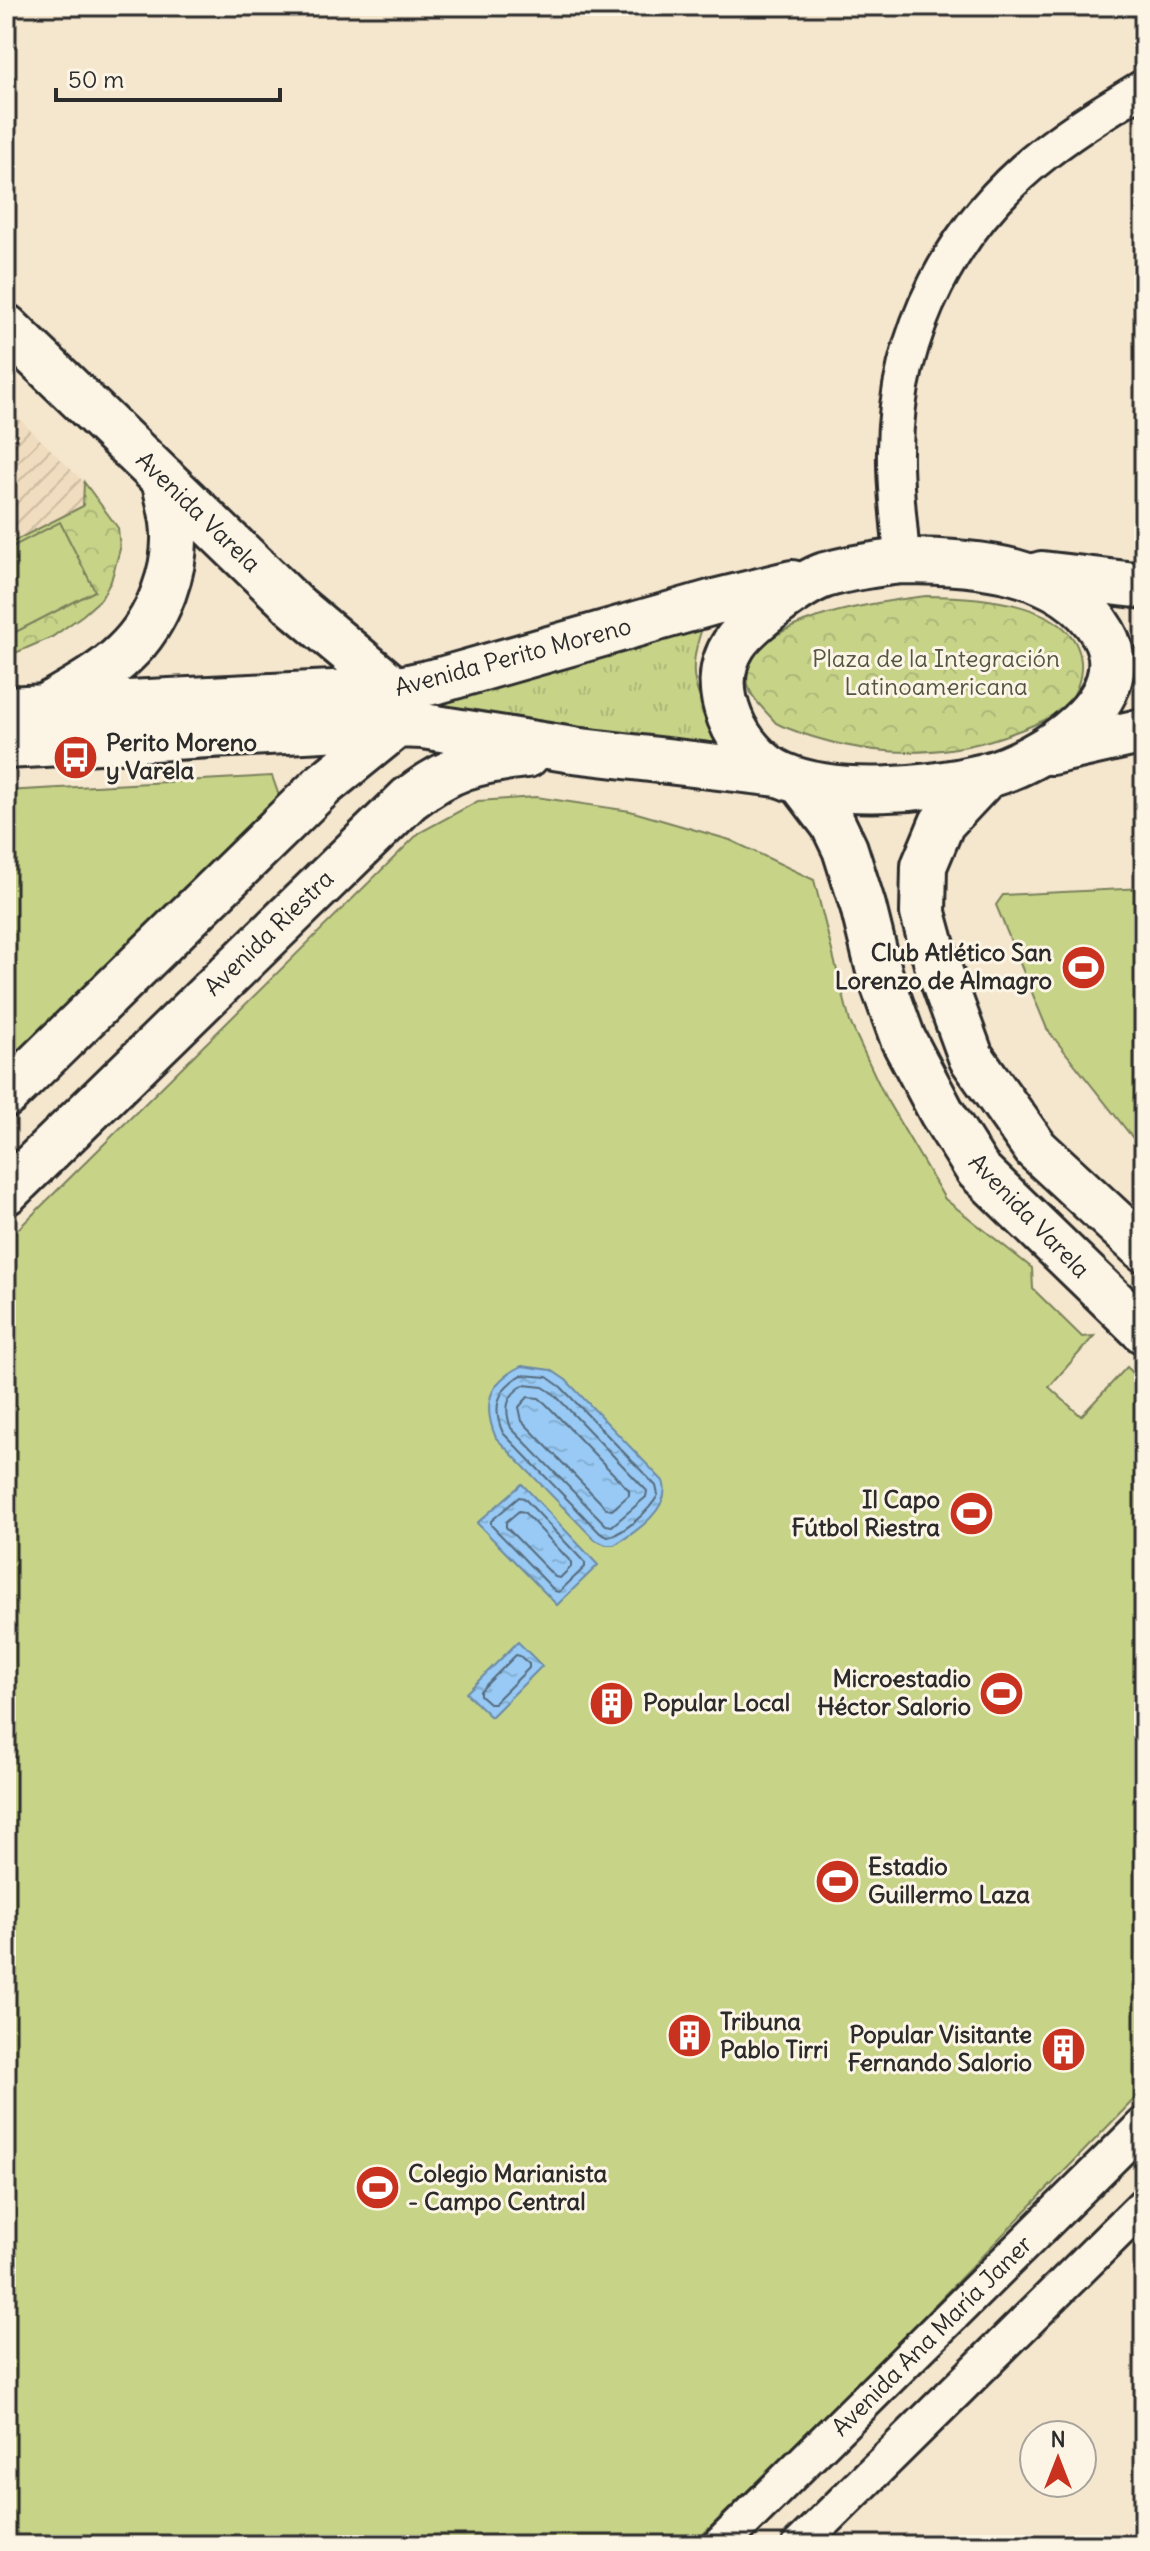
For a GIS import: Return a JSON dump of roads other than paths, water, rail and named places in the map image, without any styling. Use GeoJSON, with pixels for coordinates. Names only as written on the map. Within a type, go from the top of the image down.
{"type":"FeatureCollection","features":[{"type":"Feature","properties":{"kind":"main road","name":"Avenida Varela"},"geometry":{"type":"LineString","coordinates":[[6,327],[396,707]]}},
{"type":"Feature","properties":{"kind":"main road"},"geometry":{"type":"LineString","coordinates":[[25,708],[90,681],[127,652],[154,615],[170,571],[173,525],[164,479]]}},
{"type":"Feature","properties":{"kind":"main road","name":"Avenida Perito Moreno"},"geometry":{"type":"LineString","coordinates":[[6,746],[297,731],[396,707],[449,678],[714,602],[870,565],[944,561],[1016,572]]}},
{"type":"Feature","properties":{"kind":"main road"},"geometry":{"type":"LineString","coordinates":[[1016,572],[1144,586]]}},
{"type":"Feature","properties":{"kind":"main road"},"geometry":{"type":"LineString","coordinates":[[1016,572],[1071,597],[1086,609],[1109,643],[1112,664],[1107,690],[1096,708],[1076,727],[1033,756]]}},
{"type":"Feature","properties":{"kind":"main road","name":"Avenida Varela"},"geometry":{"type":"LineString","coordinates":[[822,576],[756,618],[741,634],[727,654],[723,670],[725,707],[749,750],[790,778],[833,824],[845,849],[880,975],[903,1039],[942,1113],[978,1170],[1144,1331]]}},
{"type":"Feature","properties":{"kind":"main road","name":"Avenida Perito Moreno"},"geometry":{"type":"LineString","coordinates":[[25,708],[396,707],[423,726],[866,790],[920,786],[987,775]]}},
{"type":"Feature","properties":{"kind":"main road"},"geometry":{"type":"LineString","coordinates":[[6,1095],[323,785],[396,707]]}},
{"type":"Feature","properties":{"kind":"main road"},"geometry":{"type":"LineString","coordinates":[[297,731],[312,738],[324,751],[328,768],[323,785]]}},
{"type":"Feature","properties":{"kind":"main road"},"geometry":{"type":"LineString","coordinates":[[1144,731],[1033,756],[987,775],[942,823],[924,866],[923,913],[937,964],[971,1057],[1036,1149],[1144,1249]]}},
{"type":"Feature","properties":{"kind":"main road","name":"Avenida Riestra"},"geometry":{"type":"LineString","coordinates":[[12,1174],[409,799],[438,777],[496,759],[573,750]]}},
{"type":"Feature","properties":{"kind":"street"},"geometry":{"type":"LineString","coordinates":[[902,561],[895,451],[901,392],[911,340],[938,277],[956,249],[1000,196],[1045,153],[1144,87]]}},
{"type":"Feature","properties":{"kind":"street","name":"Avenida Ana María Janer"},"geometry":{"type":"LineString","coordinates":[[720,2545],[1144,2125]]}},
{"type":"Feature","properties":{"kind":"street"},"geometry":{"type":"LineString","coordinates":[[800,2545],[1144,2205]]}},
{"type":"Feature","properties":{"kind":"street"},"geometry":{"type":"LineString","coordinates":[[909,2359],[904,2375],[905,2390],[911,2400],[922,2407],[937,2410]]}},
{"type":"Feature","properties":{"kind":"water"},"geometry":{"type":"Polygon","coordinates":[[[522,1366],[551,1370],[566,1380],[663,1481],[665,1491],[657,1510],[632,1534],[614,1545],[595,1540],[496,1438],[489,1415],[491,1396],[502,1379],[522,1366]]]}},
{"type":"Feature","properties":{"kind":"water"},"geometry":{"type":"Polygon","coordinates":[[[522,1484],[598,1565],[557,1605],[477,1523],[522,1484]]]}},
{"type":"Feature","properties":{"kind":"water"},"geometry":{"type":"Polygon","coordinates":[[[518,1642],[542,1666],[491,1717],[466,1693],[518,1642]]]}},
{"type":"Feature","properties":{"kind":"place","name":"Perito Moreno y Varela"},"geometry":{"type":"Point","coordinates":[75,757]}},
{"type":"Feature","properties":{"kind":"place","name":"Club Atlético San Lorenzo de Almagro"},"geometry":{"type":"Point","coordinates":[1083,967]}},
{"type":"Feature","properties":{"kind":"place","name":"Il Capo Fútbol Riestra"},"geometry":{"type":"Point","coordinates":[971,1514]}},
{"type":"Feature","properties":{"kind":"place","name":"Microestadio Héctor Salorio"},"geometry":{"type":"Point","coordinates":[1002,1693]}},
{"type":"Feature","properties":{"kind":"place","name":"Popular Local"},"geometry":{"type":"Point","coordinates":[612,1703]}},
{"type":"Feature","properties":{"kind":"place","name":"Estadio Guillermo Laza"},"geometry":{"type":"Point","coordinates":[837,1881]}},
{"type":"Feature","properties":{"kind":"place","name":"Tribuna Pablo Tirri"},"geometry":{"type":"Point","coordinates":[689,2036]}},
{"type":"Feature","properties":{"kind":"place","name":"Popular Visitante Fernando Salorio"},"geometry":{"type":"Point","coordinates":[1063,2049]}},
{"type":"Feature","properties":{"kind":"place","name":"Colegio Marianista - Campo Central"},"geometry":{"type":"Point","coordinates":[377,2188]}},
{"type":"Feature","properties":{"kind":"park label","name":"Plaza de la Integración Latinoamericana"},"geometry":{"type":"Point","coordinates":[936,673]}}]}
